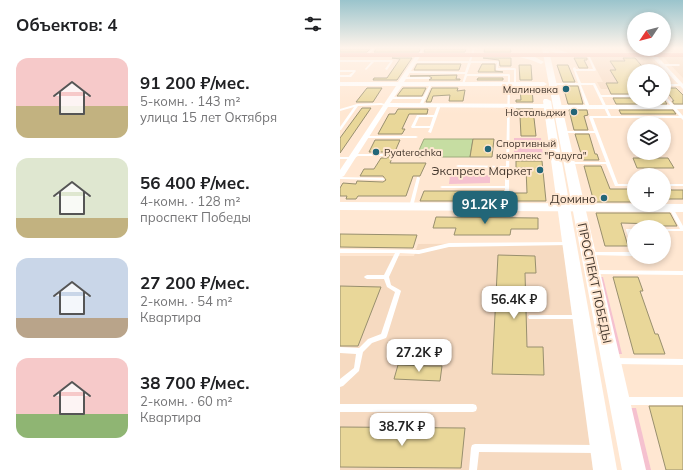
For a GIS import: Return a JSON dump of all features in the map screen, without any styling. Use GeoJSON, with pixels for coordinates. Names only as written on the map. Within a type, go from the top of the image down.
{"type":"FeatureCollection","features":[{"type":"Feature","properties":{"kind":"main road","name":"ПРОСПЕКТ ПОБЕДЫ"},"geometry":{"type":"LineString","coordinates":[[546,70],[552,106],[563,207],[606,470]]}},
{"type":"Feature","properties":{"kind":"main road","name":"ПРОСПЕКТ ПОБЕДЫ"},"geometry":{"type":"LineString","coordinates":[[552,106],[562,132],[579,207],[634,470]]}},
{"type":"Feature","properties":{"kind":"street"},"geometry":{"type":"LineString","coordinates":[[340,177],[408,72]]}},
{"type":"Feature","properties":{"kind":"street"},"geometry":{"type":"LineString","coordinates":[[671,74],[682,86]]}},
{"type":"Feature","properties":{"kind":"street"},"geometry":{"type":"LineString","coordinates":[[340,84],[402,81],[431,84],[548,84]]}},
{"type":"Feature","properties":{"kind":"street"},"geometry":{"type":"LineString","coordinates":[[386,105],[683,107]]}},
{"type":"Feature","properties":{"kind":"street"},"geometry":{"type":"LineString","coordinates":[[340,206],[410,207],[509,204],[563,207],[627,206]]}},
{"type":"Feature","properties":{"kind":"street"},"geometry":{"type":"LineString","coordinates":[[671,208],[683,208]]}},
{"type":"Feature","properties":{"kind":"lane"},"geometry":{"type":"LineString","coordinates":[[464,84],[467,70]]}},
{"type":"Feature","properties":{"kind":"lane"},"geometry":{"type":"LineString","coordinates":[[506,195],[508,106],[515,70]]}},
{"type":"Feature","properties":{"kind":"lane"},"geometry":{"type":"LineString","coordinates":[[574,70],[588,107]]}},
{"type":"Feature","properties":{"kind":"lane"},"geometry":{"type":"LineString","coordinates":[[340,71],[355,71],[350,76],[340,76]]}},
{"type":"Feature","properties":{"kind":"lane"},"geometry":{"type":"LineString","coordinates":[[408,72],[509,76],[512,84]]}},
{"type":"Feature","properties":{"kind":"lane"},"geometry":{"type":"LineString","coordinates":[[402,81],[429,78]]}},
{"type":"Feature","properties":{"kind":"lane"},"geometry":{"type":"LineString","coordinates":[[421,106],[431,84]]}},
{"type":"Feature","properties":{"kind":"lane"},"geometry":{"type":"LineString","coordinates":[[548,84],[594,84],[610,117]]}},
{"type":"Feature","properties":{"kind":"lane"},"geometry":{"type":"LineString","coordinates":[[671,85],[682,86]]}},
{"type":"Feature","properties":{"kind":"lane"},"geometry":{"type":"LineString","coordinates":[[600,96],[627,96]]}},
{"type":"Feature","properties":{"kind":"lane"},"geometry":{"type":"LineString","coordinates":[[391,98],[425,98]]}},
{"type":"Feature","properties":{"kind":"lane"},"geometry":{"type":"LineString","coordinates":[[340,110],[365,104],[386,105]]}},
{"type":"Feature","properties":{"kind":"lane"},"geometry":{"type":"LineString","coordinates":[[671,104],[682,118]]}},
{"type":"Feature","properties":{"kind":"lane"},"geometry":{"type":"LineString","coordinates":[[340,129],[357,105]]}},
{"type":"Feature","properties":{"kind":"lane"},"geometry":{"type":"LineString","coordinates":[[430,132],[439,106]]}},
{"type":"Feature","properties":{"kind":"lane"},"geometry":{"type":"LineString","coordinates":[[431,127],[413,127],[418,116],[435,116]]}},
{"type":"Feature","properties":{"kind":"lane"},"geometry":{"type":"LineString","coordinates":[[627,185],[616,185],[590,117],[682,118]]}},
{"type":"Feature","properties":{"kind":"lane"},"geometry":{"type":"LineString","coordinates":[[562,132],[596,132]]}},
{"type":"Feature","properties":{"kind":"lane"},"geometry":{"type":"LineString","coordinates":[[365,137],[416,137]]}},
{"type":"Feature","properties":{"kind":"lane"},"geometry":{"type":"LineString","coordinates":[[340,158],[352,158],[357,155],[387,155]]}},
{"type":"Feature","properties":{"kind":"lane"},"geometry":{"type":"LineString","coordinates":[[569,163],[608,163]]}},
{"type":"Feature","properties":{"kind":"lane"},"geometry":{"type":"LineString","coordinates":[[458,166],[507,167]]}},
{"type":"Feature","properties":{"kind":"lane"},"geometry":{"type":"LineString","coordinates":[[340,177],[383,179]]}},
{"type":"Feature","properties":{"kind":"lane"},"geometry":{"type":"LineString","coordinates":[[410,207],[418,178]]}},
{"type":"Feature","properties":{"kind":"lane"},"geometry":{"type":"LineString","coordinates":[[671,185],[683,185]]}},
{"type":"Feature","properties":{"kind":"lane"},"geometry":{"type":"LineString","coordinates":[[442,187],[507,187]]}},
{"type":"Feature","properties":{"kind":"lane"},"geometry":{"type":"LineString","coordinates":[[671,208],[683,230],[671,230]]}},
{"type":"Feature","properties":{"kind":"lane"},"geometry":{"type":"LineString","coordinates":[[340,250],[419,252],[449,245],[569,244]]}},
{"type":"Feature","properties":{"kind":"lane"},"geometry":{"type":"LineString","coordinates":[[340,384],[357,369],[360,351],[370,341],[384,336],[398,291],[390,286],[386,277],[398,252]]}},
{"type":"Feature","properties":{"kind":"lane"},"geometry":{"type":"LineString","coordinates":[[589,254],[627,254]]}},
{"type":"Feature","properties":{"kind":"lane"},"geometry":{"type":"LineString","coordinates":[[593,272],[683,273]]}},
{"type":"Feature","properties":{"kind":"lane"},"geometry":{"type":"LineString","coordinates":[[367,277],[386,277]]}},
{"type":"Feature","properties":{"kind":"lane"},"geometry":{"type":"LineString","coordinates":[[531,317],[581,317]]}},
{"type":"Feature","properties":{"kind":"lane"},"geometry":{"type":"LineString","coordinates":[[340,350],[360,351]]}},
{"type":"Feature","properties":{"kind":"lane"},"geometry":{"type":"LineString","coordinates":[[612,361],[683,362]]}},
{"type":"Feature","properties":{"kind":"lane"},"geometry":{"type":"LineString","coordinates":[[620,401],[683,401]]}},
{"type":"Feature","properties":{"kind":"lane"},"geometry":{"type":"LineString","coordinates":[[340,408],[473,408]]}},
{"type":"Feature","properties":{"kind":"lane"},"geometry":{"type":"LineString","coordinates":[[473,470],[475,448],[602,449]]}},
{"type":"Feature","properties":{"kind":"shaded area"},"geometry":{"type":"Polygon","coordinates":[[[597,70],[627,70],[627,89],[601,89],[597,82],[603,82],[597,70]]]}},
{"type":"Feature","properties":{"kind":"shaded area"},"geometry":{"type":"Polygon","coordinates":[[[675,70],[683,70],[683,78],[675,70]]]}},
{"type":"Feature","properties":{"kind":"shaded area"},"geometry":{"type":"Polygon","coordinates":[[[514,138],[541,138],[543,157],[514,157],[514,138]]]}},
{"type":"Feature","properties":{"kind":"shaded area"},"geometry":{"type":"Polygon","coordinates":[[[424,139],[473,139],[470,157],[416,157],[424,139]]]}},
{"type":"Feature","properties":{"kind":"shaded area"},"geometry":{"type":"Polygon","coordinates":[[[490,175],[490,183],[449,184],[450,176],[490,175]]]}},
{"type":"Feature","properties":{"kind":"shaded area"},"geometry":{"type":"Polygon","coordinates":[[[564,243],[594,470],[340,470],[340,256],[414,256],[418,244],[564,243]]]}},
{"type":"Feature","properties":{"kind":"shaded area"},"geometry":{"type":"Polygon","coordinates":[[[596,277],[603,277],[622,354],[614,354],[596,277]]]}},
{"type":"Feature","properties":{"kind":"shaded area"},"geometry":{"type":"Polygon","coordinates":[[[626,408],[636,408],[651,470],[640,470],[626,408]]]}},
{"type":"Feature","properties":{"kind":"building"},"geometry":{"type":"Polygon","coordinates":[[[393,70],[404,70],[397,80],[373,80],[374,78],[387,78],[393,70]]]}},
{"type":"Feature","properties":{"kind":"building"},"geometry":{"type":"Polygon","coordinates":[[[479,70],[495,70],[503,72],[478,72],[479,70]]]}},
{"type":"Feature","properties":{"kind":"building"},"geometry":{"type":"Polygon","coordinates":[[[519,70],[531,70],[532,80],[520,80],[519,70]]]}},
{"type":"Feature","properties":{"kind":"building"},"geometry":{"type":"Polygon","coordinates":[[[559,70],[570,70],[575,82],[563,82],[559,70]]]}},
{"type":"Feature","properties":{"kind":"building"},"geometry":{"type":"Polygon","coordinates":[[[610,70],[627,70],[627,94],[611,94],[606,83],[618,83],[610,70]]]}},
{"type":"Feature","properties":{"kind":"building"},"geometry":{"type":"Polygon","coordinates":[[[457,75],[456,79],[460,80],[429,80],[432,78],[429,76],[410,76],[457,75]]]}},
{"type":"Feature","properties":{"kind":"building"},"geometry":{"type":"Polygon","coordinates":[[[478,78],[503,78],[503,80],[477,80],[478,78]]]}},
{"type":"Feature","properties":{"kind":"building"},"geometry":{"type":"Polygon","coordinates":[[[563,86],[578,86],[583,104],[568,104],[563,86]]]}},
{"type":"Feature","properties":{"kind":"building"},"geometry":{"type":"Polygon","coordinates":[[[367,88],[382,88],[373,102],[356,102],[367,88]]]}},
{"type":"Feature","properties":{"kind":"building"},"geometry":{"type":"Polygon","coordinates":[[[403,88],[426,88],[422,96],[397,96],[403,88]]]}},
{"type":"Feature","properties":{"kind":"building"},"geometry":{"type":"Polygon","coordinates":[[[432,88],[458,88],[457,91],[465,90],[463,101],[449,101],[450,95],[433,96],[431,102],[426,102],[432,88]]]}},
{"type":"Feature","properties":{"kind":"building"},"geometry":{"type":"Polygon","coordinates":[[[520,88],[532,88],[533,102],[516,102],[516,100],[521,100],[520,88]]]}},
{"type":"Feature","properties":{"kind":"building"},"geometry":{"type":"Polygon","coordinates":[[[671,88],[676,88],[683,95],[683,104],[674,104],[672,101],[674,101],[671,97],[671,88]]]}},
{"type":"Feature","properties":{"kind":"building"},"geometry":{"type":"Polygon","coordinates":[[[613,98],[627,98],[627,104],[616,104],[613,98]]]}},
{"type":"Feature","properties":{"kind":"building"},"geometry":{"type":"Polygon","coordinates":[[[362,108],[371,108],[340,153],[340,138],[362,108]]]}},
{"type":"Feature","properties":{"kind":"building"},"geometry":{"type":"Polygon","coordinates":[[[398,109],[428,109],[427,114],[409,114],[402,129],[405,129],[402,134],[378,134],[389,114],[395,114],[398,109]]]}},
{"type":"Feature","properties":{"kind":"building"},"geometry":{"type":"Polygon","coordinates":[[[516,109],[533,109],[536,136],[521,136],[520,116],[516,116],[516,109]]]}},
{"type":"Feature","properties":{"kind":"building"},"geometry":{"type":"Polygon","coordinates":[[[569,110],[587,110],[588,115],[584,116],[588,130],[574,130],[569,110]]]}},
{"type":"Feature","properties":{"kind":"building"},"geometry":{"type":"Polygon","coordinates":[[[619,110],[673,110],[676,114],[621,114],[619,110]]]}},
{"type":"Feature","properties":{"kind":"building"},"geometry":{"type":"Polygon","coordinates":[[[575,134],[589,134],[595,154],[597,154],[599,160],[583,160],[575,134]]]}},
{"type":"Feature","properties":{"kind":"building"},"geometry":{"type":"Polygon","coordinates":[[[473,139],[494,139],[492,157],[470,157],[473,139]]]}},
{"type":"Feature","properties":{"kind":"building"},"geometry":{"type":"Polygon","coordinates":[[[375,140],[400,140],[390,163],[426,163],[420,176],[413,176],[406,196],[358,196],[356,199],[346,199],[347,196],[340,196],[340,188],[343,183],[356,184],[357,181],[383,182],[386,180],[383,176],[360,176],[364,169],[374,169],[381,158],[387,158],[390,156],[387,152],[369,152],[375,140]]]}},
{"type":"Feature","properties":{"kind":"building"},"geometry":{"type":"Polygon","coordinates":[[[634,160],[669,160],[674,168],[671,168],[637,168],[634,160]]]}},
{"type":"Feature","properties":{"kind":"building"},"geometry":{"type":"Polygon","coordinates":[[[516,161],[542,161],[546,201],[420,201],[424,191],[504,191],[504,195],[506,197],[510,196],[511,193],[527,193],[526,168],[516,168],[516,161]]]}},
{"type":"Feature","properties":{"kind":"building"},"geometry":{"type":"Polygon","coordinates":[[[584,166],[601,166],[610,189],[627,189],[627,202],[594,202],[584,166]]]}},
{"type":"Feature","properties":{"kind":"building"},"geometry":{"type":"Polygon","coordinates":[[[671,190],[683,190],[683,199],[671,199],[671,190]]]}},
{"type":"Feature","properties":{"kind":"building"},"geometry":{"type":"Polygon","coordinates":[[[596,213],[670,213],[677,226],[671,226],[671,220],[627,220],[627,223],[621,223],[627,246],[605,246],[596,213]]]}},
{"type":"Feature","properties":{"kind":"building"},"geometry":{"type":"Polygon","coordinates":[[[436,217],[538,218],[538,229],[511,229],[510,235],[454,235],[456,228],[433,228],[436,217]]]}},
{"type":"Feature","properties":{"kind":"building"},"geometry":{"type":"Polygon","coordinates":[[[340,234],[417,235],[413,248],[340,247],[340,234]]]}},
{"type":"Feature","properties":{"kind":"building"},"geometry":{"type":"Polygon","coordinates":[[[498,255],[535,256],[536,273],[525,273],[527,347],[543,347],[544,375],[492,374],[498,255]]]}},
{"type":"Feature","properties":{"kind":"building"},"geometry":{"type":"Polygon","coordinates":[[[613,277],[638,277],[643,291],[640,291],[655,334],[658,334],[665,354],[634,354],[613,277]]]}},
{"type":"Feature","properties":{"kind":"building"},"geometry":{"type":"Polygon","coordinates":[[[340,286],[381,287],[358,346],[340,346],[340,286]]]}},
{"type":"Feature","properties":{"kind":"building"},"geometry":{"type":"Polygon","coordinates":[[[398,365],[442,366],[440,381],[394,379],[398,365]]]}},
{"type":"Feature","properties":{"kind":"building"},"geometry":{"type":"Polygon","coordinates":[[[649,406],[683,406],[683,470],[666,470],[649,406]]]}},
{"type":"Feature","properties":{"kind":"building"},"geometry":{"type":"Polygon","coordinates":[[[340,427],[465,428],[461,468],[340,467],[340,427]]]}},
{"type":"Feature","properties":{"kind":"place","name":"Малиновка"},"geometry":{"type":"Point","coordinates":[566,89]}},
{"type":"Feature","properties":{"kind":"place","name":"Ностальджи"},"geometry":{"type":"Point","coordinates":[574,112]}},
{"type":"Feature","properties":{"kind":"place","name":"Спортивный комплекс \"Радуга\""},"geometry":{"type":"Point","coordinates":[488,149]}},
{"type":"Feature","properties":{"kind":"place","name":"Pyaterochka"},"geometry":{"type":"Point","coordinates":[376,152]}},
{"type":"Feature","properties":{"kind":"place","name":"Экспресс Маркет"},"geometry":{"type":"Point","coordinates":[540,170]}},
{"type":"Feature","properties":{"kind":"place","name":"Домино"},"geometry":{"type":"Point","coordinates":[604,198]}}]}
